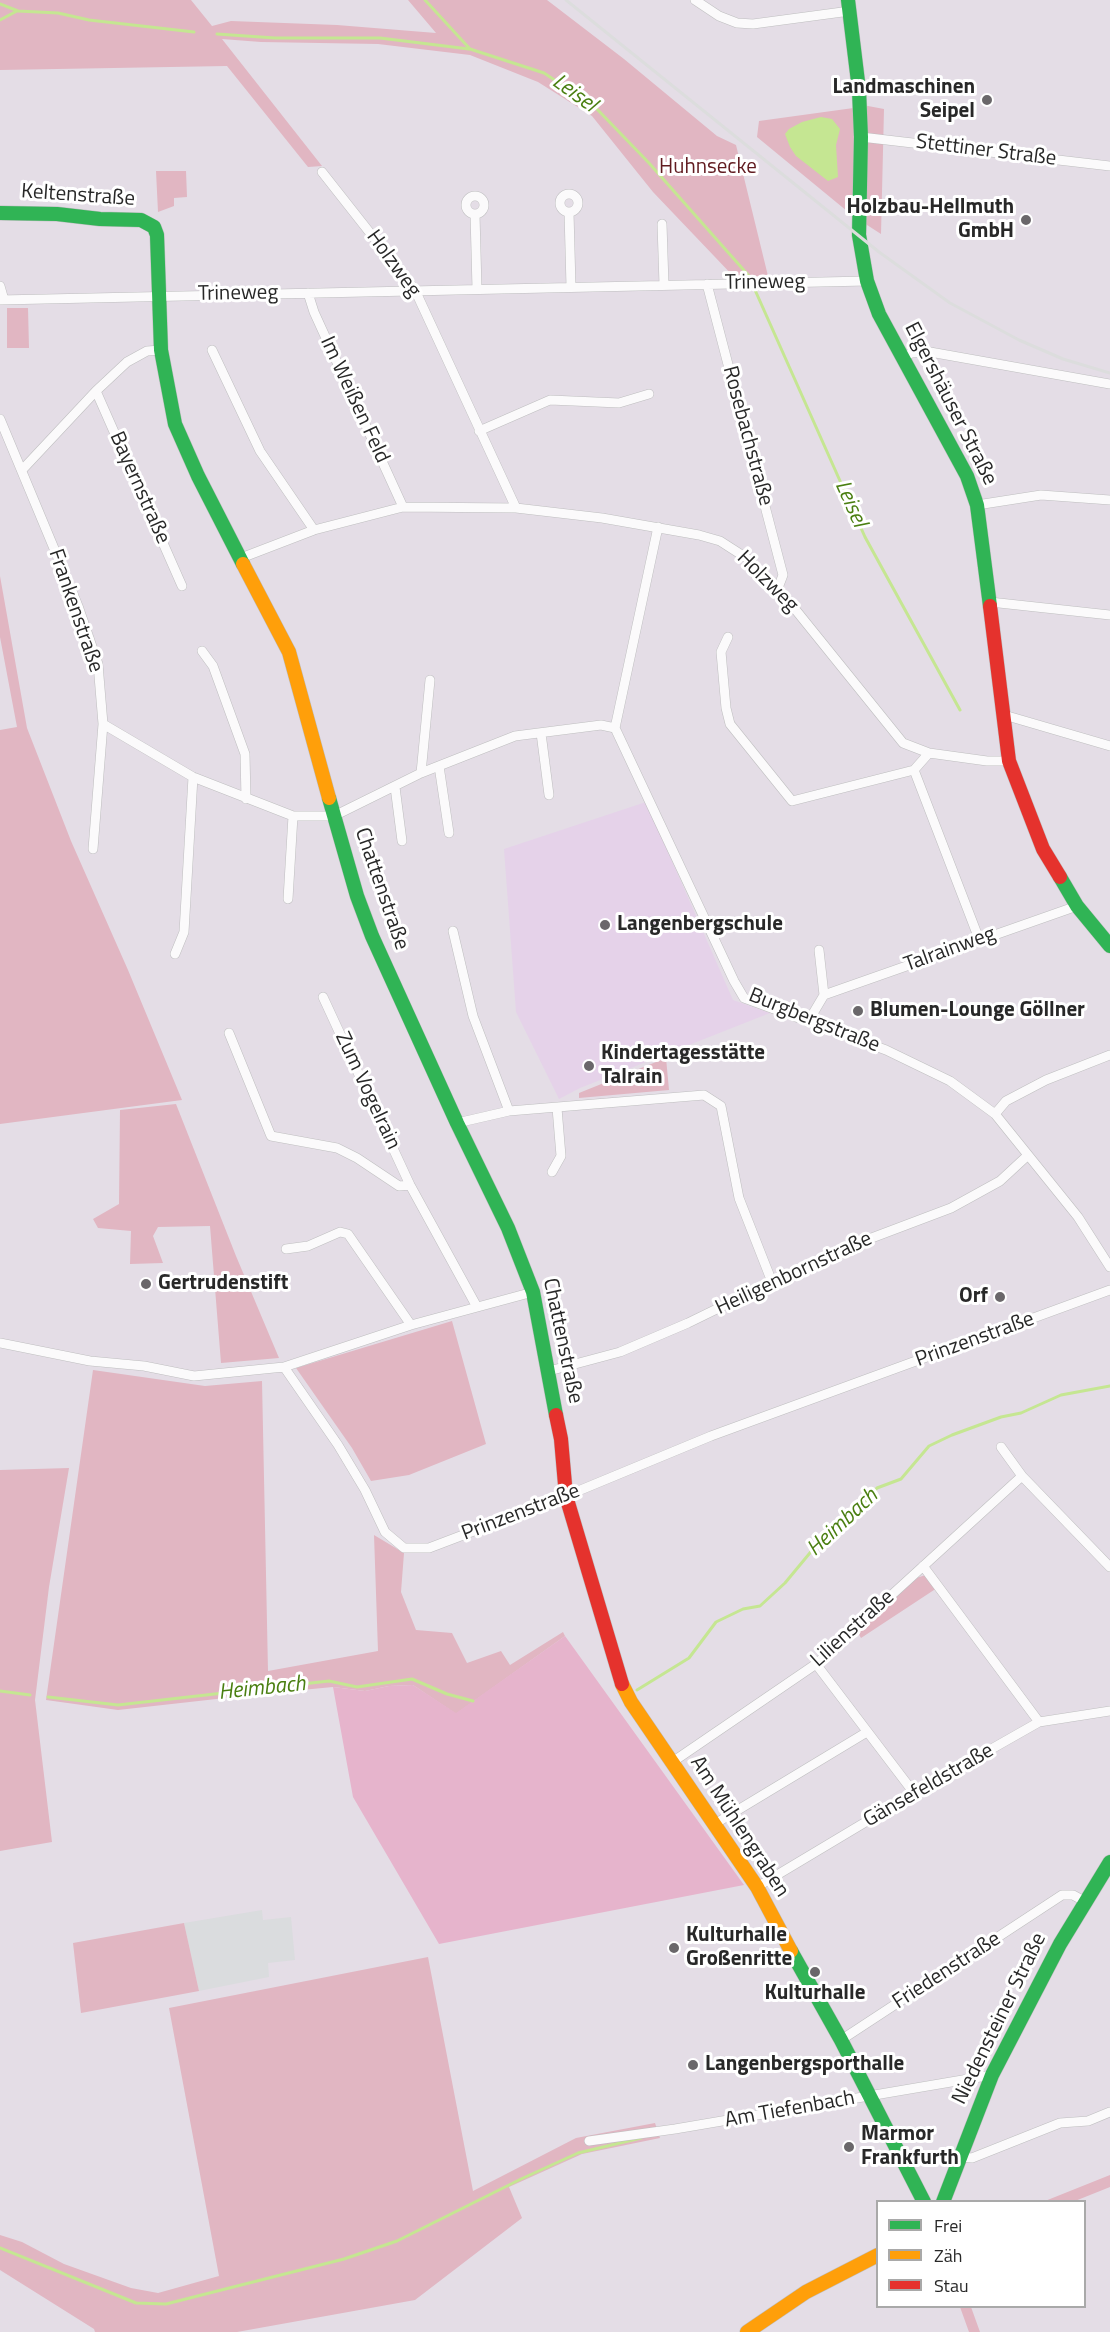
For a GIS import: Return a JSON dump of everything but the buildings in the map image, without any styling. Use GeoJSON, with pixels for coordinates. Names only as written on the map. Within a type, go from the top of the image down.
{"type":"FeatureCollection","features":[{"type":"Feature","properties":{"kind":"street"},"geometry":{"type":"LineString","coordinates":[[694,0],[719,16],[737,23],[753,24],[849,6]]}},
{"type":"Feature","properties":{"kind":"street","name":"Elgershäuser Straße"},"geometry":{"type":"LineString","coordinates":[[849,6],[859,90],[861,137],[859,235],[867,281],[879,314],[967,476],[977,505],[1008,761],[1042,849],[1077,906],[1110,946]]}},
{"type":"Feature","properties":{"kind":"street","name":"Stettiner Straße"},"geometry":{"type":"LineString","coordinates":[[861,137],[1110,166]]}},
{"type":"Feature","properties":{"kind":"street","name":"Holzweg"},"geometry":{"type":"LineString","coordinates":[[322,172],[416,290],[516,508],[658,527],[720,541],[748,559],[778,588],[903,743],[929,753],[987,761],[1008,761]]}},
{"type":"Feature","properties":{"kind":"street"},"geometry":{"type":"LineString","coordinates":[[569,212],[571,287]]}},
{"type":"Feature","properties":{"kind":"street","name":"Keltenstraße"},"geometry":{"type":"LineString","coordinates":[[0,213],[57,213],[148,222],[154,227],[157,235],[159,296]]}},
{"type":"Feature","properties":{"kind":"street"},"geometry":{"type":"LineString","coordinates":[[475,214],[477,289]]}},
{"type":"Feature","properties":{"kind":"street"},"geometry":{"type":"LineString","coordinates":[[662,224],[664,285]]}},
{"type":"Feature","properties":{"kind":"street","name":"Trineweg"},"geometry":{"type":"LineString","coordinates":[[2,300],[867,281]]}},
{"type":"Feature","properties":{"kind":"street","name":"Rosebachstraße"},"geometry":{"type":"LineString","coordinates":[[707,284],[783,575],[778,588]]}},
{"type":"Feature","properties":{"kind":"street"},"geometry":{"type":"LineString","coordinates":[[0,286],[2,300]]}},
{"type":"Feature","properties":{"kind":"street","name":"Im Weißen Feld"},"geometry":{"type":"LineString","coordinates":[[308,292],[314,312],[403,507]]}},
{"type":"Feature","properties":{"kind":"street","name":"Chattenstraße"},"geometry":{"type":"LineString","coordinates":[[159,296],[161,350],[175,424],[198,476],[289,652],[334,816],[372,936],[457,1123],[508,1228],[533,1292],[561,1439],[566,1496]]}},
{"type":"Feature","properties":{"kind":"street"},"geometry":{"type":"LineString","coordinates":[[22,470],[96,391],[137,355],[161,350]]}},
{"type":"Feature","properties":{"kind":"street"},"geometry":{"type":"LineString","coordinates":[[212,350],[260,451],[314,530]]}},
{"type":"Feature","properties":{"kind":"street"},"geometry":{"type":"LineString","coordinates":[[903,357],[912,353],[930,352],[1110,384]]}},
{"type":"Feature","properties":{"kind":"street","name":"Bayernstraße"},"geometry":{"type":"LineString","coordinates":[[96,391],[182,586]]}},
{"type":"Feature","properties":{"kind":"street"},"geometry":{"type":"LineString","coordinates":[[479,431],[550,400],[619,403],[650,394]]}},
{"type":"Feature","properties":{"kind":"street","name":"Frankenstraße"},"geometry":{"type":"LineString","coordinates":[[0,419],[78,606],[98,664],[103,724],[93,849]]}},
{"type":"Feature","properties":{"kind":"street"},"geometry":{"type":"LineString","coordinates":[[977,505],[1041,495],[1110,500]]}},
{"type":"Feature","properties":{"kind":"street"},"geometry":{"type":"LineString","coordinates":[[241,558],[314,530],[403,507],[516,508]]}},
{"type":"Feature","properties":{"kind":"street"},"geometry":{"type":"LineString","coordinates":[[103,724],[192,777],[293,816],[334,816],[439,766],[515,736],[602,725],[615,728],[658,527]]}},
{"type":"Feature","properties":{"kind":"street"},"geometry":{"type":"LineString","coordinates":[[990,602],[1110,615]]}},
{"type":"Feature","properties":{"kind":"street"},"geometry":{"type":"LineString","coordinates":[[728,637],[721,652],[726,708],[730,724],[792,801],[914,770],[929,753]]}},
{"type":"Feature","properties":{"kind":"street"},"geometry":{"type":"LineString","coordinates":[[202,651],[213,666],[245,754],[246,799]]}},
{"type":"Feature","properties":{"kind":"street"},"geometry":{"type":"LineString","coordinates":[[421,774],[430,680]]}},
{"type":"Feature","properties":{"kind":"street"},"geometry":{"type":"LineString","coordinates":[[1004,716],[1110,746]]}},
{"type":"Feature","properties":{"kind":"street","name":"Burgbergstraße"},"geometry":{"type":"LineString","coordinates":[[615,728],[744,998],[886,1050],[950,1081],[995,1114],[1078,1217],[1110,1267]]}},
{"type":"Feature","properties":{"kind":"street"},"geometry":{"type":"LineString","coordinates":[[541,733],[549,795]]}},
{"type":"Feature","properties":{"kind":"street"},"geometry":{"type":"LineString","coordinates":[[439,766],[449,834]]}},
{"type":"Feature","properties":{"kind":"street"},"geometry":{"type":"LineString","coordinates":[[914,770],[979,939]]}},
{"type":"Feature","properties":{"kind":"street"},"geometry":{"type":"LineString","coordinates":[[175,954],[184,932],[192,777]]}},
{"type":"Feature","properties":{"kind":"street"},"geometry":{"type":"LineString","coordinates":[[394,786],[402,841]]}},
{"type":"Feature","properties":{"kind":"street"},"geometry":{"type":"LineString","coordinates":[[288,899],[293,816]]}},
{"type":"Feature","properties":{"kind":"street","name":"Talrainweg"},"geometry":{"type":"LineString","coordinates":[[824,995],[1077,906]]}},
{"type":"Feature","properties":{"kind":"street"},"geometry":{"type":"LineString","coordinates":[[453,931],[473,1016],[509,1111]]}},
{"type":"Feature","properties":{"kind":"street"},"geometry":{"type":"LineString","coordinates":[[808,1022],[824,995],[819,950]]}},
{"type":"Feature","properties":{"kind":"street","name":"Zum Vogelrain"},"geometry":{"type":"LineString","coordinates":[[323,997],[410,1185],[477,1308]]}},
{"type":"Feature","properties":{"kind":"street","name":"Zum Vogelrain"},"geometry":{"type":"LineString","coordinates":[[229,1033],[271,1136],[337,1148],[357,1158],[399,1186],[410,1185]]}},
{"type":"Feature","properties":{"kind":"street"},"geometry":{"type":"LineString","coordinates":[[995,1114],[1006,1101],[1046,1080],[1110,1055]]}},
{"type":"Feature","properties":{"kind":"street"},"geometry":{"type":"LineString","coordinates":[[457,1123],[509,1111],[704,1095],[721,1106],[739,1198],[772,1282]]}},
{"type":"Feature","properties":{"kind":"street"},"geometry":{"type":"LineString","coordinates":[[552,1172],[561,1156],[557,1108]]}},
{"type":"Feature","properties":{"kind":"street","name":"Heiligenbornstraße"},"geometry":{"type":"LineString","coordinates":[[549,1371],[620,1352],[688,1323],[861,1242],[951,1208],[1000,1181],[1028,1156]]}},
{"type":"Feature","properties":{"kind":"street"},"geometry":{"type":"LineString","coordinates":[[286,1249],[308,1246],[340,1232],[348,1234],[411,1325]]}},
{"type":"Feature","properties":{"kind":"street","name":"Prinzenstraße"},"geometry":{"type":"LineString","coordinates":[[284,1367],[339,1445],[365,1490],[385,1532],[404,1548],[429,1548],[566,1496],[711,1436],[1110,1290]]}},
{"type":"Feature","properties":{"kind":"street"},"geometry":{"type":"LineString","coordinates":[[0,1343],[90,1361],[144,1366],[194,1376],[284,1367],[411,1325],[533,1292]]}},
{"type":"Feature","properties":{"kind":"street"},"geometry":{"type":"LineString","coordinates":[[1001,1448],[1022,1476],[1110,1567]]}},
{"type":"Feature","properties":{"kind":"street","name":"Lilienstraße"},"geometry":{"type":"LineString","coordinates":[[671,1763],[816,1664],[1022,1476]]}},
{"type":"Feature","properties":{"kind":"street","name":"Am Mühlengraben"},"geometry":{"type":"LineString","coordinates":[[566,1496],[618,1675],[631,1702],[757,1887],[841,2040],[923,2200]]}},
{"type":"Feature","properties":{"kind":"street"},"geometry":{"type":"LineString","coordinates":[[923,1566],[1039,1722]]}},
{"type":"Feature","properties":{"kind":"street"},"geometry":{"type":"LineString","coordinates":[[816,1664],[914,1793]]}},
{"type":"Feature","properties":{"kind":"street","name":"Gänsefeldstraße"},"geometry":{"type":"LineString","coordinates":[[757,1887],[914,1793],[1039,1722],[1110,1711]]}},
{"type":"Feature","properties":{"kind":"street"},"geometry":{"type":"LineString","coordinates":[[713,1825],[867,1732]]}},
{"type":"Feature","properties":{"kind":"street","name":"Niedensteiner Straße"},"geometry":{"type":"LineString","coordinates":[[944,2200],[992,2075],[1084,1901],[1108,1870]]}},
{"type":"Feature","properties":{"kind":"street","name":"Friedenstraße"},"geometry":{"type":"LineString","coordinates":[[841,2040],[1062,1895],[1073,1895],[1084,1901]]}},
{"type":"Feature","properties":{"kind":"street","name":"Am Tiefenbach"},"geometry":{"type":"LineString","coordinates":[[589,2141],[675,2129],[992,2075]]}},
{"type":"Feature","properties":{"kind":"street"},"geometry":{"type":"LineString","coordinates":[[960,2157],[972,2158],[1060,2122],[1088,2121],[1110,2112]]}},
{"type":"Feature","properties":{"kind":"street"},"geometry":{"type":"LineString","coordinates":[[747,2332],[792,2301],[876,2255]]}},
{"type":"Feature","properties":{"kind":"shaded area"},"geometry":{"type":"Polygon","coordinates":[[[821,117],[832,119],[840,129],[836,145],[838,177],[828,181],[796,156],[785,134],[802,122],[821,117]]]}},
{"type":"Feature","properties":{"kind":"shaded area","name":"Langenbergschule"},"geometry":{"type":"Polygon","coordinates":[[[646,802],[733,1000],[770,1013],[580,1088],[559,1099],[516,1012],[504,849],[646,802]]]}},
{"type":"Feature","properties":{"kind":"shaded area"},"geometry":{"type":"Polygon","coordinates":[[[565,1636],[744,1885],[439,1944],[353,1797],[333,1687],[365,1691],[389,1686],[413,1685],[456,1713],[565,1636]]]}},
{"type":"Feature","properties":{"kind":"shaded area"},"geometry":{"type":"Polygon","coordinates":[[[262,1910],[263,1920],[291,1917],[295,1960],[268,1963],[269,1977],[199,1991],[184,1923],[262,1910]]]}},
{"type":"Feature","properties":{"kind":"green space","name":"Huhnsecke"},"geometry":{"type":"Polygon","coordinates":[[[0,0],[191,0],[212,26],[231,21],[337,25],[436,33],[408,0],[547,0],[624,59],[717,136],[736,145],[768,276],[735,278],[653,192],[592,116],[538,82],[470,55],[378,44],[222,39],[322,166],[308,167],[227,66],[0,70],[0,0]]]}},
{"type":"Feature","properties":{"kind":"green space"},"geometry":{"type":"Polygon","coordinates":[[[868,106],[884,109],[881,234],[853,216],[757,137],[759,121],[868,106]]]}},
{"type":"Feature","properties":{"kind":"green space"},"geometry":{"type":"Polygon","coordinates":[[[156,171],[186,171],[187,197],[174,198],[174,206],[158,212],[156,171]]]}},
{"type":"Feature","properties":{"kind":"green space"},"geometry":{"type":"Polygon","coordinates":[[[7,308],[28,308],[29,348],[7,348],[7,308]]]}},
{"type":"Feature","properties":{"kind":"green space"},"geometry":{"type":"Polygon","coordinates":[[[0,576],[27,728],[71,841],[182,1100],[0,1124],[0,730],[17,727],[0,637],[0,576]]]}},
{"type":"Feature","properties":{"kind":"green space"},"geometry":{"type":"Polygon","coordinates":[[[666,1058],[669,1090],[579,1098],[579,1093],[666,1058]]]}},
{"type":"Feature","properties":{"kind":"green space"},"geometry":{"type":"Polygon","coordinates":[[[176,1104],[279,1358],[221,1363],[210,1226],[158,1227],[153,1236],[163,1263],[130,1264],[131,1231],[98,1228],[93,1219],[119,1204],[120,1110],[176,1104]]]}},
{"type":"Feature","properties":{"kind":"green space"},"geometry":{"type":"Polygon","coordinates":[[[452,1321],[486,1444],[409,1475],[371,1481],[352,1448],[296,1368],[452,1321]]]}},
{"type":"Feature","properties":{"kind":"green space"},"geometry":{"type":"Polygon","coordinates":[[[93,1370],[205,1386],[262,1381],[268,1671],[378,1651],[374,1535],[404,1553],[401,1592],[416,1630],[452,1633],[467,1663],[501,1651],[510,1665],[563,1632],[565,1636],[456,1714],[413,1685],[389,1686],[365,1691],[333,1687],[118,1710],[46,1700],[93,1370]]]}},
{"type":"Feature","properties":{"kind":"green space"},"geometry":{"type":"Polygon","coordinates":[[[69,1468],[49,1587],[35,1700],[52,1842],[0,1851],[0,1470],[69,1468]]]}},
{"type":"Feature","properties":{"kind":"green space"},"geometry":{"type":"Polygon","coordinates":[[[926,1575],[937,1588],[861,1638],[857,1631],[916,1578],[926,1575]]]}},
{"type":"Feature","properties":{"kind":"green space"},"geometry":{"type":"Polygon","coordinates":[[[184,1923],[199,1991],[81,2013],[73,1943],[184,1923]]]}},
{"type":"Feature","properties":{"kind":"green space"},"geometry":{"type":"Polygon","coordinates":[[[428,1957],[473,2191],[576,2138],[655,2123],[660,2138],[582,2154],[509,2187],[522,2218],[415,2300],[237,2332],[95,2332],[94,2329],[0,2270],[0,2235],[22,2242],[64,2264],[131,2288],[158,2293],[219,2276],[169,2008],[428,1957]]]}},
{"type":"Feature","properties":{"kind":"green space"},"geometry":{"type":"Polygon","coordinates":[[[1110,2175],[1110,2187],[1078,2200],[1048,2200],[1110,2175]]]}},
{"type":"Feature","properties":{"kind":"green space"},"geometry":{"type":"Polygon","coordinates":[[[960,2308],[971,2308],[980,2332],[969,2332],[960,2308]]]}},
{"type":"Feature","properties":{"kind":"waterway","name":"Leisel"},"geometry":{"type":"LineString","coordinates":[[425,0],[470,49],[544,73],[595,107],[649,163],[749,276]]}},
{"type":"Feature","properties":{"kind":"waterway"},"geometry":{"type":"LineString","coordinates":[[0,4],[18,11],[58,13],[89,20],[194,32]]}},
{"type":"Feature","properties":{"kind":"waterway"},"geometry":{"type":"LineString","coordinates":[[0,20],[17,11]]}},
{"type":"Feature","properties":{"kind":"waterway"},"geometry":{"type":"LineString","coordinates":[[217,34],[275,38],[380,38],[469,49]]}},
{"type":"Feature","properties":{"kind":"waterway","name":"Leisel"},"geometry":{"type":"LineString","coordinates":[[755,290],[865,537],[960,710]]}},
{"type":"Feature","properties":{"kind":"waterway","name":"Heimbach"},"geometry":{"type":"LineString","coordinates":[[637,1690],[689,1658],[716,1622],[743,1609],[760,1606],[785,1583],[814,1548],[849,1512],[861,1507],[877,1488],[901,1479],[929,1446],[1001,1417],[1021,1413],[1061,1395],[1110,1386]]}},
{"type":"Feature","properties":{"kind":"waterway","name":"Heimbach"},"geometry":{"type":"LineString","coordinates":[[48,1697],[118,1705],[329,1681],[357,1687],[412,1679],[447,1694],[473,1701]]}},
{"type":"Feature","properties":{"kind":"waterway","name":"Heimbach"},"geometry":{"type":"LineString","coordinates":[[0,1691],[30,1695]]}},
{"type":"Feature","properties":{"kind":"waterway"},"geometry":{"type":"LineString","coordinates":[[0,2248],[136,2303],[166,2304],[344,2259],[397,2241],[578,2153],[641,2138]]}},
{"type":"Feature","properties":{"kind":"railway"},"geometry":{"type":"LineString","coordinates":[[566,0],[879,252],[950,303],[1019,340],[1063,359],[1110,373]]}},
{"type":"Feature","properties":{"kind":"traffic: fast"},"geometry":{"type":"LineString","coordinates":[[848,0],[859,90],[861,137],[859,235],[867,281],[879,314],[967,476],[977,505],[990,606]]}},
{"type":"Feature","properties":{"kind":"traffic: fast"},"geometry":{"type":"LineString","coordinates":[[0,213],[57,214],[100,219],[141,220],[154,227],[157,235],[161,350],[175,424],[198,476],[243,564]]}},
{"type":"Feature","properties":{"kind":"traffic: fast"},"geometry":{"type":"LineString","coordinates":[[329,798],[357,896],[372,936],[457,1123],[508,1228],[533,1292],[556,1415]]}},
{"type":"Feature","properties":{"kind":"traffic: fast"},"geometry":{"type":"LineString","coordinates":[[1060,877],[1077,906],[1110,946]]}},
{"type":"Feature","properties":{"kind":"traffic: fast"},"geometry":{"type":"LineString","coordinates":[[944,2200],[992,2075],[1060,1944],[1110,1862]]}},
{"type":"Feature","properties":{"kind":"traffic: fast"},"geometry":{"type":"LineString","coordinates":[[791,1951],[841,2040],[923,2200]]}},
{"type":"Feature","properties":{"kind":"traffic: slow"},"geometry":{"type":"LineString","coordinates":[[243,564],[289,652],[329,798]]}},
{"type":"Feature","properties":{"kind":"traffic: slow"},"geometry":{"type":"LineString","coordinates":[[622,1684],[631,1702],[757,1887],[791,1951]]}},
{"type":"Feature","properties":{"kind":"traffic: slow"},"geometry":{"type":"LineString","coordinates":[[747,2332],[806,2292],[876,2256]]}},
{"type":"Feature","properties":{"kind":"traffic: jam"},"geometry":{"type":"LineString","coordinates":[[990,606],[1009,761],[1043,849],[1060,877]]}},
{"type":"Feature","properties":{"kind":"traffic: jam"},"geometry":{"type":"LineString","coordinates":[[556,1415],[561,1439],[566,1496],[622,1684]]}},
{"type":"Feature","properties":{"kind":"place","name":"Landmaschinen Seipel"},"geometry":{"type":"Point","coordinates":[987,100]}},
{"type":"Feature","properties":{"kind":"place","name":"Holzbau-Hellmuth GmbH"},"geometry":{"type":"Point","coordinates":[1026,220]}},
{"type":"Feature","properties":{"kind":"place","name":"Langenbergschule"},"geometry":{"type":"Point","coordinates":[605,925]}},
{"type":"Feature","properties":{"kind":"place","name":"Blumen-Lounge Göllner"},"geometry":{"type":"Point","coordinates":[858,1011]}},
{"type":"Feature","properties":{"kind":"place","name":"Kindertagesstätte Talrain"},"geometry":{"type":"Point","coordinates":[589,1066]}},
{"type":"Feature","properties":{"kind":"place","name":"Gertrudenstift"},"geometry":{"type":"Point","coordinates":[146,1284]}},
{"type":"Feature","properties":{"kind":"place","name":"Orf"},"geometry":{"type":"Point","coordinates":[1000,1297]}},
{"type":"Feature","properties":{"kind":"place","name":"Kulturhalle Großenritte"},"geometry":{"type":"Point","coordinates":[674,1948]}},
{"type":"Feature","properties":{"kind":"place","name":"Kulturhalle"},"geometry":{"type":"Point","coordinates":[815,1972]}},
{"type":"Feature","properties":{"kind":"place","name":"Langenbergsporthalle"},"geometry":{"type":"Point","coordinates":[693,2065]}},
{"type":"Feature","properties":{"kind":"place","name":"Marmor Frankfurth"},"geometry":{"type":"Point","coordinates":[849,2147]}}]}
